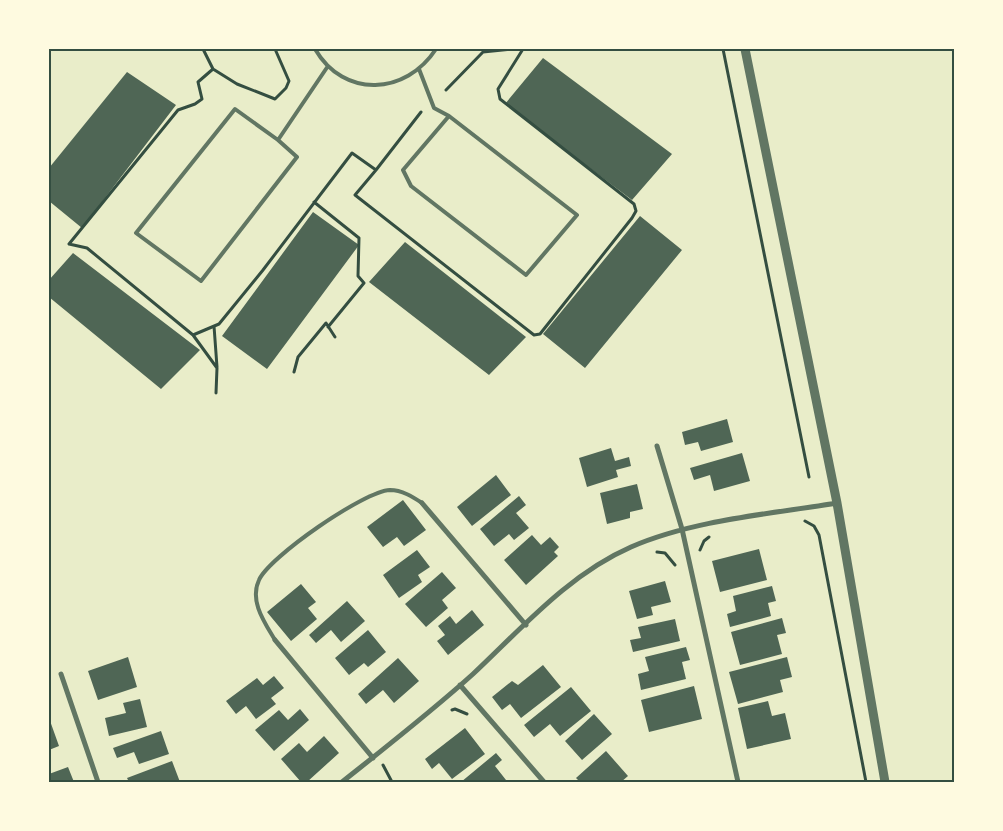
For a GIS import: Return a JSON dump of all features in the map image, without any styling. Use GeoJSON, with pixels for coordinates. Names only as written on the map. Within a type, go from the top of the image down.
{"type":"FeatureCollection","features":[{"type":"Feature","properties":{"kind":"street"},"geometry":{"type":"LineString","coordinates":[[745,49],[837,503],[885,782]]}},
{"type":"Feature","properties":{"kind":"street"},"geometry":{"type":"LineString","coordinates":[[657,446],[682,529],[738,782]]}},
{"type":"Feature","properties":{"kind":"street"},"geometry":{"type":"LineString","coordinates":[[422,503],[526,625]]}},
{"type":"Feature","properties":{"kind":"street"},"geometry":{"type":"LineString","coordinates":[[342,782],[460,686],[577,577],[606,559],[631,547],[682,529],[837,503]]}},
{"type":"Feature","properties":{"kind":"street"},"geometry":{"type":"LineString","coordinates":[[276,640],[373,758]]}},
{"type":"Feature","properties":{"kind":"street"},"geometry":{"type":"LineString","coordinates":[[60,674],[98,782]]}},
{"type":"Feature","properties":{"kind":"street"},"geometry":{"type":"LineString","coordinates":[[460,686],[544,782]]}},
{"type":"Feature","properties":{"kind":"lane"},"geometry":{"type":"LineString","coordinates":[[315,49],[328,66],[346,78],[366,85],[395,82],[420,69],[436,49]]}},
{"type":"Feature","properties":{"kind":"lane"},"geometry":{"type":"LineString","coordinates":[[278,140],[328,66]]}},
{"type":"Feature","properties":{"kind":"lane"},"geometry":{"type":"LineString","coordinates":[[420,69],[434,108],[449,116],[577,215],[526,275],[411,186],[403,170],[449,116]]}},
{"type":"Feature","properties":{"kind":"lane"},"geometry":{"type":"LineString","coordinates":[[235,109],[278,140],[298,157],[201,281],[136,233],[235,109]]}},
{"type":"Feature","properties":{"kind":"lane"},"geometry":{"type":"LineString","coordinates":[[276,640],[258,609],[256,594],[259,579],[270,565],[336,513],[364,498],[390,490],[410,495],[422,503]]}},
{"type":"Feature","properties":{"kind":"path"},"geometry":{"type":"LineString","coordinates":[[213,68],[236,84],[275,99],[286,88],[289,81],[276,49]]}},
{"type":"Feature","properties":{"kind":"path"},"geometry":{"type":"LineString","coordinates":[[446,90],[483,50],[512,49]]}},
{"type":"Feature","properties":{"kind":"path"},"geometry":{"type":"LineString","coordinates":[[723,49],[809,477]]}},
{"type":"Feature","properties":{"kind":"path"},"geometry":{"type":"LineString","coordinates":[[376,170],[421,112]]}},
{"type":"Feature","properties":{"kind":"path"},"geometry":{"type":"LineString","coordinates":[[314,202],[359,238],[358,276],[364,283],[328,327]]}},
{"type":"Feature","properties":{"kind":"path"},"geometry":{"type":"LineString","coordinates":[[294,372],[298,357],[326,323],[335,338]]}},
{"type":"Feature","properties":{"kind":"path"},"geometry":{"type":"LineString","coordinates":[[214,326],[216,368]]}},
{"type":"Feature","properties":{"kind":"path"},"geometry":{"type":"LineString","coordinates":[[800,520],[814,526],[819,535],[866,782]]}},
{"type":"Feature","properties":{"kind":"path"},"geometry":{"type":"LineString","coordinates":[[699,551],[704,541],[717,534]]}},
{"type":"Feature","properties":{"kind":"path"},"geometry":{"type":"LineString","coordinates":[[654,551],[665,553],[674,561],[677,570]]}},
{"type":"Feature","properties":{"kind":"building"},"geometry":{"type":"Polygon","coordinates":[[[543,58],[672,154],[632,200],[505,104],[543,58]]]}},
{"type":"Feature","properties":{"kind":"building"},"geometry":{"type":"Polygon","coordinates":[[[127,72],[176,105],[82,228],[49,201],[49,168],[127,72]]]}},
{"type":"Feature","properties":{"kind":"building"},"geometry":{"type":"Polygon","coordinates":[[[313,212],[359,245],[267,369],[222,336],[313,212]]]}},
{"type":"Feature","properties":{"kind":"building"},"geometry":{"type":"Polygon","coordinates":[[[640,216],[682,250],[585,368],[543,334],[640,216]]]}},
{"type":"Feature","properties":{"kind":"building"},"geometry":{"type":"Polygon","coordinates":[[[405,242],[526,337],[489,375],[369,282],[405,242]]]}},
{"type":"Feature","properties":{"kind":"building"},"geometry":{"type":"Polygon","coordinates":[[[73,253],[200,350],[161,389],[49,297],[49,280],[73,253]]]}},
{"type":"Feature","properties":{"kind":"building"},"geometry":{"type":"Polygon","coordinates":[[[727,419],[733,442],[701,451],[698,442],[685,445],[682,432],[727,419]]]}},
{"type":"Feature","properties":{"kind":"building"},"geometry":{"type":"Polygon","coordinates":[[[611,448],[615,461],[629,457],[631,466],[616,470],[618,477],[587,487],[579,458],[611,448]]]}},
{"type":"Feature","properties":{"kind":"building"},"geometry":{"type":"Polygon","coordinates":[[[742,453],[750,481],[714,491],[710,475],[694,480],[690,468],[742,453]]]}},
{"type":"Feature","properties":{"kind":"building"},"geometry":{"type":"Polygon","coordinates":[[[496,475],[511,495],[472,526],[457,507],[496,475]]]}},
{"type":"Feature","properties":{"kind":"building"},"geometry":{"type":"Polygon","coordinates":[[[637,484],[643,509],[630,512],[630,518],[607,524],[600,493],[637,484]]]}},
{"type":"Feature","properties":{"kind":"building"},"geometry":{"type":"Polygon","coordinates":[[[519,496],[526,505],[516,513],[529,528],[514,540],[509,534],[494,546],[480,529],[519,496]]]}},
{"type":"Feature","properties":{"kind":"building"},"geometry":{"type":"Polygon","coordinates":[[[403,500],[426,530],[404,546],[397,537],[383,547],[367,527],[403,500]]]}},
{"type":"Feature","properties":{"kind":"building"},"geometry":{"type":"Polygon","coordinates":[[[532,535],[541,545],[550,537],[559,547],[554,552],[558,556],[526,585],[504,560],[532,535]]]}},
{"type":"Feature","properties":{"kind":"building"},"geometry":{"type":"Polygon","coordinates":[[[759,549],[767,580],[720,592],[712,561],[759,549]]]}},
{"type":"Feature","properties":{"kind":"building"},"geometry":{"type":"Polygon","coordinates":[[[417,550],[430,567],[418,575],[422,582],[399,598],[383,575],[417,550]]]}},
{"type":"Feature","properties":{"kind":"building"},"geometry":{"type":"Polygon","coordinates":[[[442,572],[456,588],[442,600],[448,608],[426,627],[405,604],[442,572]]]}},
{"type":"Feature","properties":{"kind":"building"},"geometry":{"type":"Polygon","coordinates":[[[665,581],[671,602],[651,607],[653,615],[637,619],[629,591],[665,581]]]}},
{"type":"Feature","properties":{"kind":"building"},"geometry":{"type":"Polygon","coordinates":[[[301,584],[316,602],[308,608],[317,619],[291,641],[267,612],[301,584]]]}},
{"type":"Feature","properties":{"kind":"building"},"geometry":{"type":"Polygon","coordinates":[[[772,586],[776,601],[768,603],[771,616],[730,627],[727,614],[736,611],[733,596],[772,586]]]}},
{"type":"Feature","properties":{"kind":"building"},"geometry":{"type":"Polygon","coordinates":[[[347,601],[365,621],[341,642],[331,630],[316,643],[309,635],[347,601]]]}},
{"type":"Feature","properties":{"kind":"building"},"geometry":{"type":"Polygon","coordinates":[[[472,610],[484,625],[448,655],[437,641],[445,635],[438,626],[450,616],[456,624],[472,610]]]}},
{"type":"Feature","properties":{"kind":"building"},"geometry":{"type":"Polygon","coordinates":[[[782,618],[786,633],[777,635],[782,654],[740,665],[731,632],[782,618]]]}},
{"type":"Feature","properties":{"kind":"building"},"geometry":{"type":"Polygon","coordinates":[[[675,619],[680,641],[633,652],[630,640],[641,638],[638,627],[675,619]]]}},
{"type":"Feature","properties":{"kind":"building"},"geometry":{"type":"Polygon","coordinates":[[[368,630],[386,652],[368,667],[364,663],[349,675],[335,658],[368,630]]]}},
{"type":"Feature","properties":{"kind":"building"},"geometry":{"type":"Polygon","coordinates":[[[686,647],[690,660],[682,662],[686,679],[641,690],[638,674],[649,671],[645,657],[686,647]]]}},
{"type":"Feature","properties":{"kind":"building"},"geometry":{"type":"Polygon","coordinates":[[[128,657],[137,687],[98,700],[88,671],[128,657]]]}},
{"type":"Feature","properties":{"kind":"building"},"geometry":{"type":"Polygon","coordinates":[[[787,657],[792,677],[780,680],[783,692],[738,704],[729,672],[787,657]]]}},
{"type":"Feature","properties":{"kind":"building"},"geometry":{"type":"Polygon","coordinates":[[[398,658],[419,681],[394,703],[383,690],[366,704],[358,694],[398,658]]]}},
{"type":"Feature","properties":{"kind":"building"},"geometry":{"type":"Polygon","coordinates":[[[543,665],[561,687],[521,718],[510,704],[502,710],[492,697],[512,681],[518,685],[543,665]]]}},
{"type":"Feature","properties":{"kind":"building"},"geometry":{"type":"Polygon","coordinates":[[[274,676],[284,688],[271,698],[276,704],[256,719],[246,706],[236,714],[226,701],[257,678],[263,685],[274,676]]]}},
{"type":"Feature","properties":{"kind":"building"},"geometry":{"type":"Polygon","coordinates":[[[694,686],[702,719],[649,732],[641,700],[694,686]]]}},
{"type":"Feature","properties":{"kind":"building"},"geometry":{"type":"Polygon","coordinates":[[[571,687],[591,711],[560,736],[550,724],[534,737],[524,725],[571,687]]]}},
{"type":"Feature","properties":{"kind":"building"},"geometry":{"type":"Polygon","coordinates":[[[140,699],[147,727],[109,736],[105,718],[126,713],[123,703],[140,699]]]}},
{"type":"Feature","properties":{"kind":"building"},"geometry":{"type":"Polygon","coordinates":[[[768,701],[772,716],[785,713],[791,739],[747,749],[738,708],[768,701]]]}},
{"type":"Feature","properties":{"kind":"building"},"geometry":{"type":"Polygon","coordinates":[[[300,709],[309,720],[274,751],[255,730],[279,710],[288,720],[300,709]]]}},
{"type":"Feature","properties":{"kind":"building"},"geometry":{"type":"Polygon","coordinates":[[[594,714],[612,734],[582,760],[565,741],[594,714]]]}},
{"type":"Feature","properties":{"kind":"building"},"geometry":{"type":"Polygon","coordinates":[[[49,718],[59,746],[49,750],[49,718]]]}},
{"type":"Feature","properties":{"kind":"building"},"geometry":{"type":"Polygon","coordinates":[[[465,728],[485,754],[452,779],[439,763],[432,769],[425,759],[465,728]]]}},
{"type":"Feature","properties":{"kind":"building"},"geometry":{"type":"Polygon","coordinates":[[[161,731],[169,754],[139,764],[134,752],[117,758],[113,748],[161,731]]]}},
{"type":"Feature","properties":{"kind":"building"},"geometry":{"type":"Polygon","coordinates":[[[324,736],[339,753],[307,782],[301,782],[281,759],[299,743],[307,752],[324,736]]]}},
{"type":"Feature","properties":{"kind":"building"},"geometry":{"type":"Polygon","coordinates":[[[606,751],[628,776],[621,782],[580,782],[576,778],[606,751]]]}},
{"type":"Feature","properties":{"kind":"building"},"geometry":{"type":"Polygon","coordinates":[[[496,753],[502,760],[495,766],[506,780],[503,782],[461,782],[496,753]]]}},
{"type":"Feature","properties":{"kind":"building"},"geometry":{"type":"Polygon","coordinates":[[[172,761],[180,782],[129,782],[127,778],[172,761]]]}},
{"type":"Feature","properties":{"kind":"building"},"geometry":{"type":"Polygon","coordinates":[[[68,767],[74,782],[49,782],[49,774],[68,767]]]}}]}
